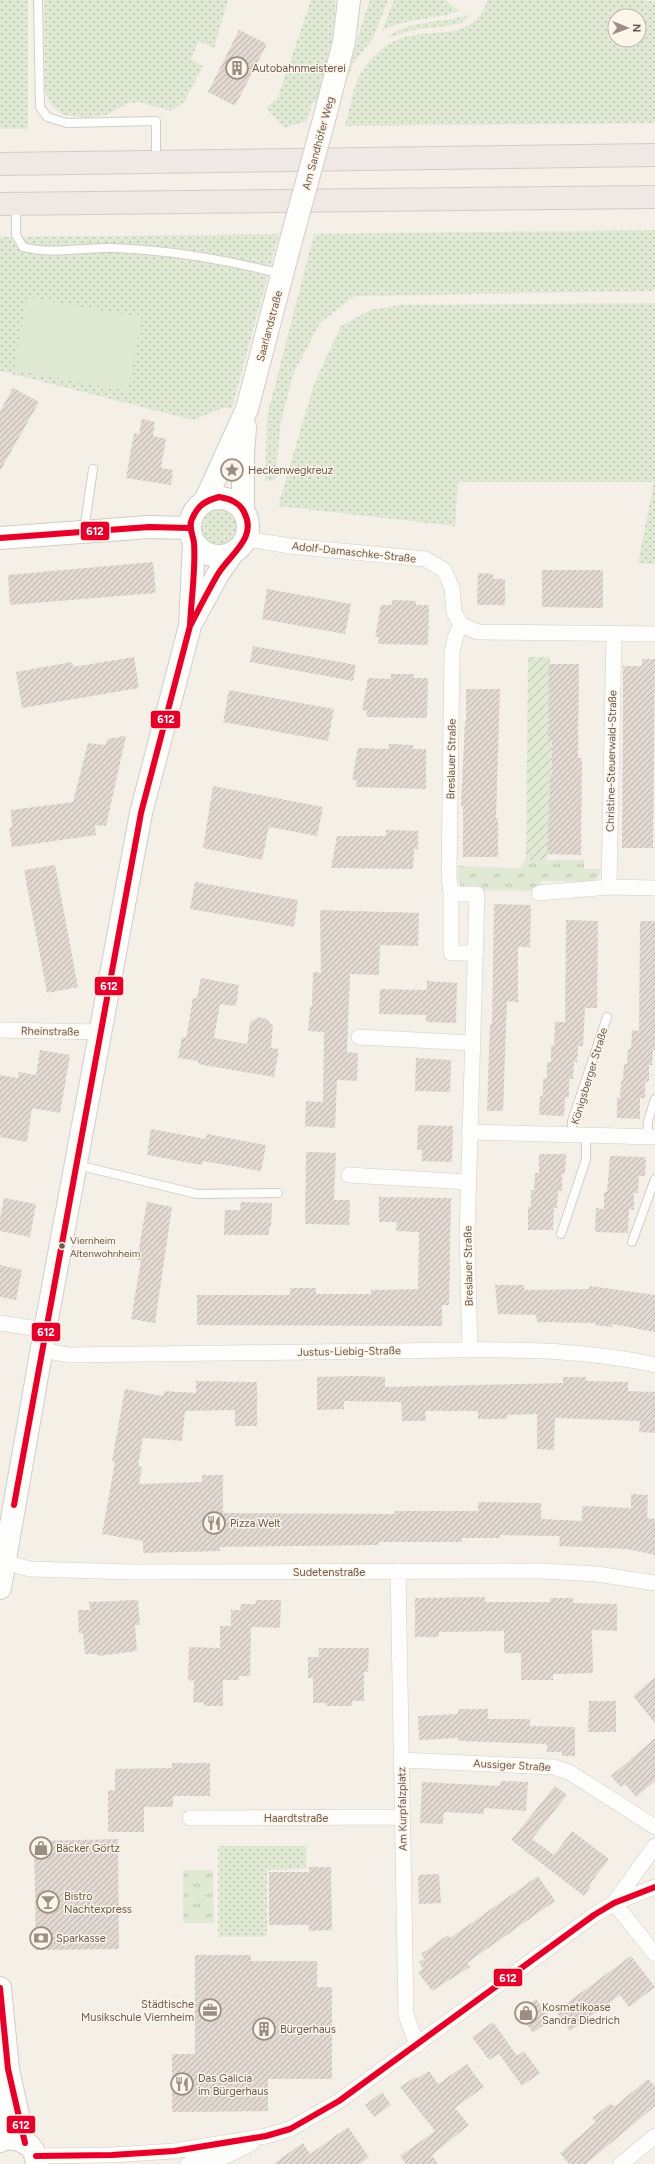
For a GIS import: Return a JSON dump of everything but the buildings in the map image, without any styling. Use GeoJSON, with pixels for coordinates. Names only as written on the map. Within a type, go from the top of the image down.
{"type":"FeatureCollection","features":[{"type":"Feature","properties":{"kind":"highway"},"geometry":{"type":"LineString","coordinates":[[0,164],[655,155]]}},
{"type":"Feature","properties":{"kind":"highway"},"geometry":{"type":"LineString","coordinates":[[8,204],[655,198]]}},
{"type":"Feature","properties":{"kind":"street","name":"Am Sandhöfer Weg"},"geometry":{"type":"LineString","coordinates":[[290,244],[344,42],[349,0]]}},
{"type":"Feature","properties":{"kind":"street","name":"Am Sandhöfer Weg"},"geometry":{"type":"LineString","coordinates":[[344,42],[362,0]]}},
{"type":"Feature","properties":{"kind":"street","name":"Saarlandstraße"},"geometry":{"type":"LineString","coordinates":[[243,510],[243,454],[247,409],[290,244]]}},
{"type":"Feature","properties":{"kind":"street","name":"Saarlandstraße"},"geometry":{"type":"LineString","coordinates":[[205,501],[247,409]]}},
{"type":"Feature","properties":{"kind":"street"},"geometry":{"type":"LineString","coordinates":[[0,1588],[2,1562],[77,1165],[141,813],[190,626],[194,512],[205,501],[219,497],[226,498],[232,500],[243,510],[249,525],[239,546],[218,574],[190,626]]}},
{"type":"Feature","properties":{"kind":"street"},"geometry":{"type":"LineString","coordinates":[[0,538],[149,527],[192,535],[204,552],[210,555],[217,556],[239,546]]}},
{"type":"Feature","properties":{"kind":"street","name":"Adolf-Damaschke-Straße"},"geometry":{"type":"LineString","coordinates":[[239,546],[290,546],[425,559],[444,570],[452,588],[454,612],[461,625]]}},
{"type":"Feature","properties":{"kind":"street"},"geometry":{"type":"LineString","coordinates":[[461,625],[478,632],[655,634]]}},
{"type":"Feature","properties":{"kind":"street","name":"Breslauer Straße"},"geometry":{"type":"LineString","coordinates":[[461,625],[456,635],[452,652],[449,876],[451,894],[451,953],[476,954]]}},
{"type":"Feature","properties":{"kind":"street","name":"Christine-Steuerwald-Straße"},"geometry":{"type":"LineString","coordinates":[[609,887],[614,634]]}},
{"type":"Feature","properties":{"kind":"street"},"geometry":{"type":"LineString","coordinates":[[540,893],[609,887],[655,888]]}},
{"type":"Feature","properties":{"kind":"street","name":"Breslauer Straße"},"geometry":{"type":"LineString","coordinates":[[451,894],[477,894],[467,1238],[470,1350]]}},
{"type":"Feature","properties":{"kind":"street","name":"Rheinstraße"},"geometry":{"type":"LineString","coordinates":[[0,1030],[101,1032]]}},
{"type":"Feature","properties":{"kind":"street"},"geometry":{"type":"LineString","coordinates":[[359,1037],[473,1042]]}},
{"type":"Feature","properties":{"kind":"street","name":"Königsberger Straße"},"geometry":{"type":"LineString","coordinates":[[469,1132],[651,1137]]}},
{"type":"Feature","properties":{"kind":"street"},"geometry":{"type":"LineString","coordinates":[[349,1175],[468,1182]]}},
{"type":"Feature","properties":{"kind":"street","name":"Justus-Liebig-Straße"},"geometry":{"type":"LineString","coordinates":[[0,1323],[44,1340],[68,1355],[561,1350],[627,1359],[655,1365]]}},
{"type":"Feature","properties":{"kind":"street","name":"Sudetenstraße"},"geometry":{"type":"LineString","coordinates":[[2,1562],[30,1569],[132,1572],[550,1572],[597,1574],[655,1583]]}},
{"type":"Feature","properties":{"kind":"street","name":"Am Kurpfalzplatz"},"geometry":{"type":"LineString","coordinates":[[398,1572],[406,2014],[418,2045]]}},
{"type":"Feature","properties":{"kind":"street","name":"Aussiger Straße"},"geometry":{"type":"LineString","coordinates":[[401,1760],[553,1767],[569,1772],[655,1827]]}},
{"type":"Feature","properties":{"kind":"street","name":"Haardtstraße"},"geometry":{"type":"LineString","coordinates":[[190,1818],[402,1817]]}},
{"type":"Feature","properties":{"kind":"street"},"geometry":{"type":"LineString","coordinates":[[614,1903],[655,1846]]}},
{"type":"Feature","properties":{"kind":"street"},"geometry":{"type":"LineString","coordinates":[[8,2069],[1,2142],[16,2139],[33,2154],[112,2155],[174,2151],[266,2136],[290,2129],[339,2101],[614,1903],[655,1887]]}},
{"type":"Feature","properties":{"kind":"street"},"geometry":{"type":"LineString","coordinates":[[614,1903],[655,1954]]}},
{"type":"Feature","properties":{"kind":"street"},"geometry":{"type":"LineString","coordinates":[[0,1988],[8,2069],[22,2134],[33,2154]]}},
{"type":"Feature","properties":{"kind":"street"},"geometry":{"type":"LineString","coordinates":[[188,2164],[226,2156],[266,2136]]}},
{"type":"Feature","properties":{"kind":"street"},"geometry":{"type":"LineString","coordinates":[[621,2164],[655,2136]]}},
{"type":"Feature","properties":{"kind":"lane"},"geometry":{"type":"LineString","coordinates":[[38,0],[40,107],[47,117],[67,123],[156,121],[156,162]]}},
{"type":"Feature","properties":{"kind":"lane"},"geometry":{"type":"LineString","coordinates":[[8,204],[16,235],[23,247],[37,251],[113,248],[164,252],[216,259],[282,274]]}},
{"type":"Feature","properties":{"kind":"lane"},"geometry":{"type":"LineString","coordinates":[[84,532],[93,469]]}},
{"type":"Feature","properties":{"kind":"lane","name":"Königsberger Straße"},"geometry":{"type":"LineString","coordinates":[[561,1234],[586,1159],[579,1135],[572,1121],[607,1017]]}},
{"type":"Feature","properties":{"kind":"lane","name":"Königsberger Straße"},"geometry":{"type":"LineString","coordinates":[[651,1137],[648,1121],[655,1099]]}},
{"type":"Feature","properties":{"kind":"lane"},"geometry":{"type":"LineString","coordinates":[[77,1165],[197,1194],[278,1193]]}},
{"type":"Feature","properties":{"kind":"lane"},"geometry":{"type":"LineString","coordinates":[[632,1242],[655,1179]]}},
{"type":"Feature","properties":{"kind":"green space"},"geometry":{"type":"Polygon","coordinates":[[[0,0],[28,0],[28,129],[0,129],[0,0]]]}},
{"type":"Feature","properties":{"kind":"green space"},"geometry":{"type":"Polygon","coordinates":[[[44,0],[228,0],[214,48],[199,41],[191,59],[203,66],[184,102],[171,111],[140,102],[128,103],[106,115],[84,118],[63,115],[51,105],[45,91],[44,0]]]}},
{"type":"Feature","properties":{"kind":"green space"},"geometry":{"type":"Polygon","coordinates":[[[311,0],[336,0],[332,39],[317,101],[312,104],[307,121],[284,128],[266,108],[278,97],[311,0]]]}},
{"type":"Feature","properties":{"kind":"green space"},"geometry":{"type":"Polygon","coordinates":[[[370,0],[388,0],[373,38],[353,64],[346,83],[362,23],[370,0]]]}},
{"type":"Feature","properties":{"kind":"green space"},"geometry":{"type":"Polygon","coordinates":[[[394,0],[445,0],[459,11],[401,23],[382,31],[394,0]]]}},
{"type":"Feature","properties":{"kind":"green space"},"geometry":{"type":"Polygon","coordinates":[[[488,0],[643,0],[655,2],[655,123],[345,126],[358,78],[368,62],[377,53],[399,39],[412,35],[450,32],[461,29],[471,23],[480,14],[488,0]]]}},
{"type":"Feature","properties":{"kind":"green space"},"geometry":{"type":"Polygon","coordinates":[[[470,14],[461,23],[414,30],[388,38],[395,32],[404,28],[470,14]]]}},
{"type":"Feature","properties":{"kind":"green space"},"geometry":{"type":"Polygon","coordinates":[[[655,230],[655,291],[355,296],[320,323],[294,372],[281,421],[275,481],[265,481],[267,416],[314,234],[655,230]]]}},
{"type":"Feature","properties":{"kind":"green space"},"geometry":{"type":"Polygon","coordinates":[[[279,234],[232,408],[223,408],[193,420],[0,371],[0,237],[279,234]]]}},
{"type":"Feature","properties":{"kind":"green space"},"geometry":{"type":"Polygon","coordinates":[[[27,297],[142,318],[128,391],[14,370],[27,297]]]}},
{"type":"Feature","properties":{"kind":"green space"},"geometry":{"type":"Polygon","coordinates":[[[655,303],[655,564],[638,563],[654,482],[458,482],[455,526],[278,506],[314,384],[341,326],[370,310],[400,305],[655,303]]]}},
{"type":"Feature","properties":{"kind":"green space"},"geometry":{"type":"Polygon","coordinates":[[[220,507],[228,509],[234,513],[238,519],[240,527],[238,535],[234,541],[228,545],[220,547],[212,545],[206,541],[202,535],[200,527],[202,519],[206,513],[212,509],[220,507]]]}},
{"type":"Feature","properties":{"kind":"green space"},"geometry":{"type":"Polygon","coordinates":[[[528,657],[550,657],[548,740],[552,740],[552,775],[550,775],[547,860],[526,860],[528,657]]]}},
{"type":"Feature","properties":{"kind":"green space"},"geometry":{"type":"Polygon","coordinates":[[[525,860],[584,860],[584,869],[601,869],[598,878],[592,882],[541,881],[540,891],[468,890],[461,886],[458,880],[458,866],[520,868],[525,860]]]}},
{"type":"Feature","properties":{"kind":"green space"},"geometry":{"type":"Polygon","coordinates":[[[218,1846],[306,1846],[306,1869],[267,1870],[267,1937],[218,1937],[218,1846]]]}},
{"type":"Feature","properties":{"kind":"green space"},"geometry":{"type":"Polygon","coordinates":[[[183,1870],[213,1870],[214,1923],[183,1923],[183,1870]]]}},
{"type":"Feature","properties":{"kind":"transit line","name":"612"},"geometry":{"type":"LineString","coordinates":[[219,497],[227,498],[240,506],[244,512],[248,530],[241,545],[218,574],[190,626],[194,563],[194,543],[191,522],[194,514],[202,504],[219,497]]}},
{"type":"Feature","properties":{"kind":"transit line","name":"612"},"geometry":{"type":"LineString","coordinates":[[0,538],[149,527],[190,528]]}},
{"type":"Feature","properties":{"kind":"transit line","name":"612"},"geometry":{"type":"LineString","coordinates":[[141,813],[190,626]]}},
{"type":"Feature","properties":{"kind":"transit line","name":"612"},"geometry":{"type":"LineString","coordinates":[[141,813],[190,626]]}},
{"type":"Feature","properties":{"kind":"transit line","name":"612"},"geometry":{"type":"LineString","coordinates":[[14,1505],[141,813]]}},
{"type":"Feature","properties":{"kind":"transit line","name":"612"},"geometry":{"type":"LineString","coordinates":[[14,1505],[141,813]]}},
{"type":"Feature","properties":{"kind":"transit line","name":"612"},"geometry":{"type":"LineString","coordinates":[[36,2156],[112,2155],[174,2151],[266,2136],[290,2129],[339,2101],[594,1915],[614,1903],[655,1887]]}},
{"type":"Feature","properties":{"kind":"transit line","name":"612"},"geometry":{"type":"LineString","coordinates":[[0,1988],[8,2069],[25,2143]]}},
{"type":"Feature","properties":{"kind":"place","name":"Autobahnmeisterei"},"geometry":{"type":"Point","coordinates":[237,68]}},
{"type":"Feature","properties":{"kind":"place","name":"Heckenwegkreuz"},"geometry":{"type":"Point","coordinates":[232,470]}},
{"type":"Feature","properties":{"kind":"place","name":"Viernheim Altenwohnheim"},"geometry":{"type":"Point","coordinates":[62,1246]}},
{"type":"Feature","properties":{"kind":"place","name":"Pizza Welt"},"geometry":{"type":"Point","coordinates":[214,1523]}},
{"type":"Feature","properties":{"kind":"place","name":"Bäcker Görtz"},"geometry":{"type":"Point","coordinates":[41,1848]}},
{"type":"Feature","properties":{"kind":"place","name":"Bistro Nachtexpress"},"geometry":{"type":"Point","coordinates":[48,1902]}},
{"type":"Feature","properties":{"kind":"place","name":"Sparkasse"},"geometry":{"type":"Point","coordinates":[41,1938]}},
{"type":"Feature","properties":{"kind":"place","name":"Städtische Musikschule Viernheim"},"geometry":{"type":"Point","coordinates":[210,2010]}},
{"type":"Feature","properties":{"kind":"place","name":"Kosmetikoase Sandra Diedrich"},"geometry":{"type":"Point","coordinates":[526,2013]}},
{"type":"Feature","properties":{"kind":"place","name":"Bürgerhaus"},"geometry":{"type":"Point","coordinates":[264,2029]}},
{"type":"Feature","properties":{"kind":"place","name":"Das Galicia im Bürgerhaus"},"geometry":{"type":"Point","coordinates":[182,2084]}}]}
